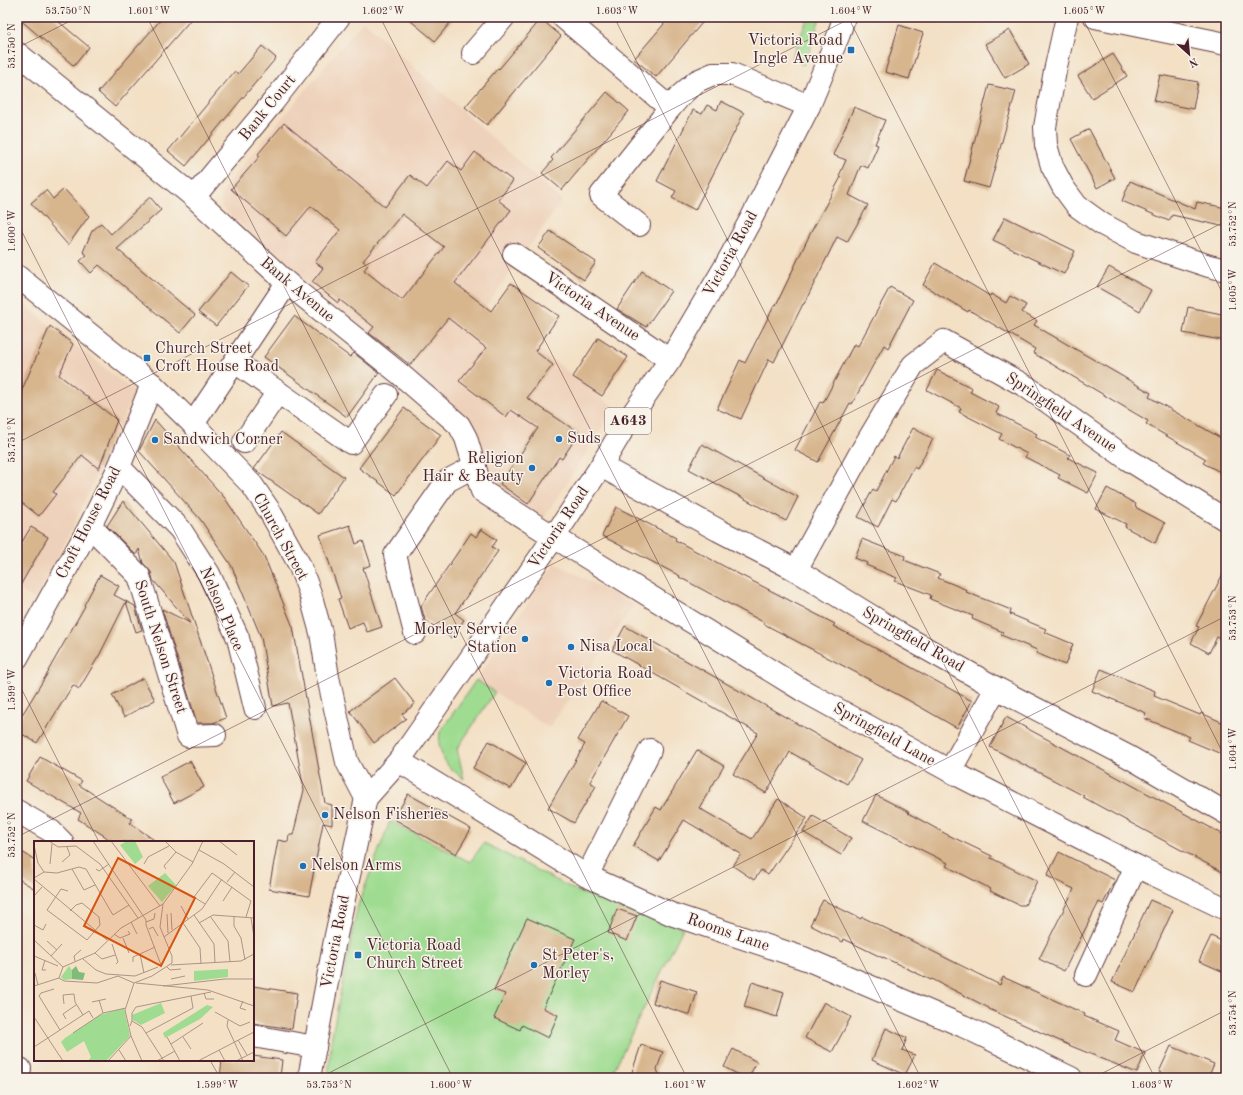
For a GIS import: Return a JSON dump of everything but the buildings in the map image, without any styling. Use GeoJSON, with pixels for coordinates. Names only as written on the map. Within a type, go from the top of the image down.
{"type":"FeatureCollection","features":[{"type":"Feature","properties":{"kind":"street","name":"Bank Court"},"geometry":{"type":"LineString","coordinates":[[194,197],[273,102],[339,17]]}},
{"type":"Feature","properties":{"kind":"street"},"geometry":{"type":"LineString","coordinates":[[473,53],[504,17]]}},
{"type":"Feature","properties":{"kind":"street"},"geometry":{"type":"LineString","coordinates":[[562,17],[670,108]]}},
{"type":"Feature","properties":{"kind":"street","name":"Victoria Road"},"geometry":{"type":"LineString","coordinates":[[309,1078],[336,935],[366,798],[399,761],[554,538],[601,466],[629,419],[670,360],[730,258],[809,106],[839,34],[844,17]]}},
{"type":"Feature","properties":{"kind":"street"},"geometry":{"type":"LineString","coordinates":[[1067,17],[1044,127],[1046,146],[1052,166],[1063,186],[1077,206],[1102,224],[1136,242],[1209,266],[1226,270]]}},
{"type":"Feature","properties":{"kind":"street"},"geometry":{"type":"LineString","coordinates":[[1095,17],[1226,44]]}},
{"type":"Feature","properties":{"kind":"street","name":"Bank Avenue"},"geometry":{"type":"LineString","coordinates":[[17,53],[194,197],[287,283],[400,374],[459,425],[466,438],[482,491],[554,538]]}},
{"type":"Feature","properties":{"kind":"street"},"geometry":{"type":"LineString","coordinates":[[639,225],[600,195],[670,108],[682,94],[697,81],[714,74],[732,74],[809,106]]}},
{"type":"Feature","properties":{"kind":"street","name":"Victoria Avenue"},"geometry":{"type":"LineString","coordinates":[[514,254],[670,360]]}},
{"type":"Feature","properties":{"kind":"street","name":"Church Street"},"geometry":{"type":"LineString","coordinates":[[17,276],[152,384],[252,485],[269,510],[299,564],[310,593],[321,633],[328,677],[347,762],[366,798]]}},
{"type":"Feature","properties":{"kind":"street"},"geometry":{"type":"LineString","coordinates":[[193,424],[287,283]]}},
{"type":"Feature","properties":{"kind":"street","name":"Springfield Avenue"},"geometry":{"type":"LineString","coordinates":[[796,570],[858,457],[913,365],[944,341],[1027,386],[1129,460],[1226,520]]}},
{"type":"Feature","properties":{"kind":"street"},"geometry":{"type":"LineString","coordinates":[[235,362],[351,444],[386,395]]}},
{"type":"Feature","properties":{"kind":"street","name":"Croft House Road"},"geometry":{"type":"LineString","coordinates":[[17,658],[90,526],[119,467],[152,384]]}},
{"type":"Feature","properties":{"kind":"street"},"geometry":{"type":"LineString","coordinates":[[244,442],[278,392]]}},
{"type":"Feature","properties":{"kind":"street"},"geometry":{"type":"LineString","coordinates":[[415,634],[395,555],[447,481],[475,466]]}},
{"type":"Feature","properties":{"kind":"street","name":"Springfield Road"},"geometry":{"type":"LineString","coordinates":[[601,466],[718,530],[796,570],[902,635],[996,688],[1130,757],[1226,813]]}},
{"type":"Feature","properties":{"kind":"street","name":"Nelson Place"},"geometry":{"type":"LineString","coordinates":[[119,467],[180,529],[209,574],[238,638],[255,708]]}},
{"type":"Feature","properties":{"kind":"street","name":"South Nelson Street"},"geometry":{"type":"LineString","coordinates":[[90,526],[139,576],[188,736],[215,735]]}},
{"type":"Feature","properties":{"kind":"street","name":"Springfield Lane"},"geometry":{"type":"LineString","coordinates":[[554,538],[802,690],[950,771],[1136,866],[1226,909]]}},
{"type":"Feature","properties":{"kind":"street"},"geometry":{"type":"LineString","coordinates":[[950,771],[996,688]]}},
{"type":"Feature","properties":{"kind":"street"},"geometry":{"type":"LineString","coordinates":[[587,876],[650,750]]}},
{"type":"Feature","properties":{"kind":"street","name":"Rooms Lane"},"geometry":{"type":"LineString","coordinates":[[399,761],[587,876],[671,914],[813,962],[963,1026],[1071,1078]]}},
{"type":"Feature","properties":{"kind":"street"},"geometry":{"type":"LineString","coordinates":[[17,811],[51,831],[61,841]]}},
{"type":"Feature","properties":{"kind":"street"},"geometry":{"type":"LineString","coordinates":[[1086,975],[1136,866]]}},
{"type":"Feature","properties":{"kind":"street"},"geometry":{"type":"LineString","coordinates":[[254,1036],[316,1047]]}},
{"type":"Feature","properties":{"kind":"shaded area"},"geometry":{"type":"Polygon","coordinates":[[[363,21],[562,201],[485,308],[615,408],[544,518],[488,481],[467,421],[221,207],[221,198],[225,187],[363,21]]]}},
{"type":"Feature","properties":{"kind":"shaded area"},"geometry":{"type":"Polygon","coordinates":[[[17,299],[135,392],[67,539],[35,599],[17,589],[17,299]]]}},
{"type":"Feature","properties":{"kind":"shaded area"},"geometry":{"type":"Polygon","coordinates":[[[555,563],[634,605],[549,728],[476,680],[555,563]]]}},
{"type":"Feature","properties":{"kind":"green space"},"geometry":{"type":"Polygon","coordinates":[[[808,17],[820,17],[809,55],[803,65],[792,58],[808,17]]]}},
{"type":"Feature","properties":{"kind":"green space"},"geometry":{"type":"Polygon","coordinates":[[[476,680],[495,692],[457,749],[464,779],[449,767],[443,758],[439,744],[440,732],[476,680]]]}},
{"type":"Feature","properties":{"kind":"green space"},"geometry":{"type":"Polygon","coordinates":[[[390,821],[470,862],[484,843],[579,892],[683,928],[610,1078],[328,1078],[332,1035],[358,905],[390,821]]]}},
{"type":"Feature","properties":{"kind":"place","name":"Victoria Road Ingle Avenue"},"geometry":{"type":"Point","coordinates":[851,50]}},
{"type":"Feature","properties":{"kind":"place","name":"Church Street Croft House Road"},"geometry":{"type":"Point","coordinates":[147,358]}},
{"type":"Feature","properties":{"kind":"place","name":"Suds"},"geometry":{"type":"Point","coordinates":[559,439]}},
{"type":"Feature","properties":{"kind":"place","name":"Sandwich Corner"},"geometry":{"type":"Point","coordinates":[155,440]}},
{"type":"Feature","properties":{"kind":"place","name":"Religion Hair & Beauty"},"geometry":{"type":"Point","coordinates":[532,468]}},
{"type":"Feature","properties":{"kind":"place","name":"Morley Service Station"},"geometry":{"type":"Point","coordinates":[525,639]}},
{"type":"Feature","properties":{"kind":"place","name":"Nisa Local"},"geometry":{"type":"Point","coordinates":[571,647]}},
{"type":"Feature","properties":{"kind":"place","name":"Victoria Road Post Office"},"geometry":{"type":"Point","coordinates":[549,683]}},
{"type":"Feature","properties":{"kind":"place","name":"Nelson Fisheries"},"geometry":{"type":"Point","coordinates":[325,815]}},
{"type":"Feature","properties":{"kind":"place","name":"Nelson Arms"},"geometry":{"type":"Point","coordinates":[303,866]}},
{"type":"Feature","properties":{"kind":"place","name":"Victoria Road Church Street"},"geometry":{"type":"Point","coordinates":[358,955]}},
{"type":"Feature","properties":{"kind":"place","name":"St Peter's, Morley"},"geometry":{"type":"Point","coordinates":[534,965]}}]}
